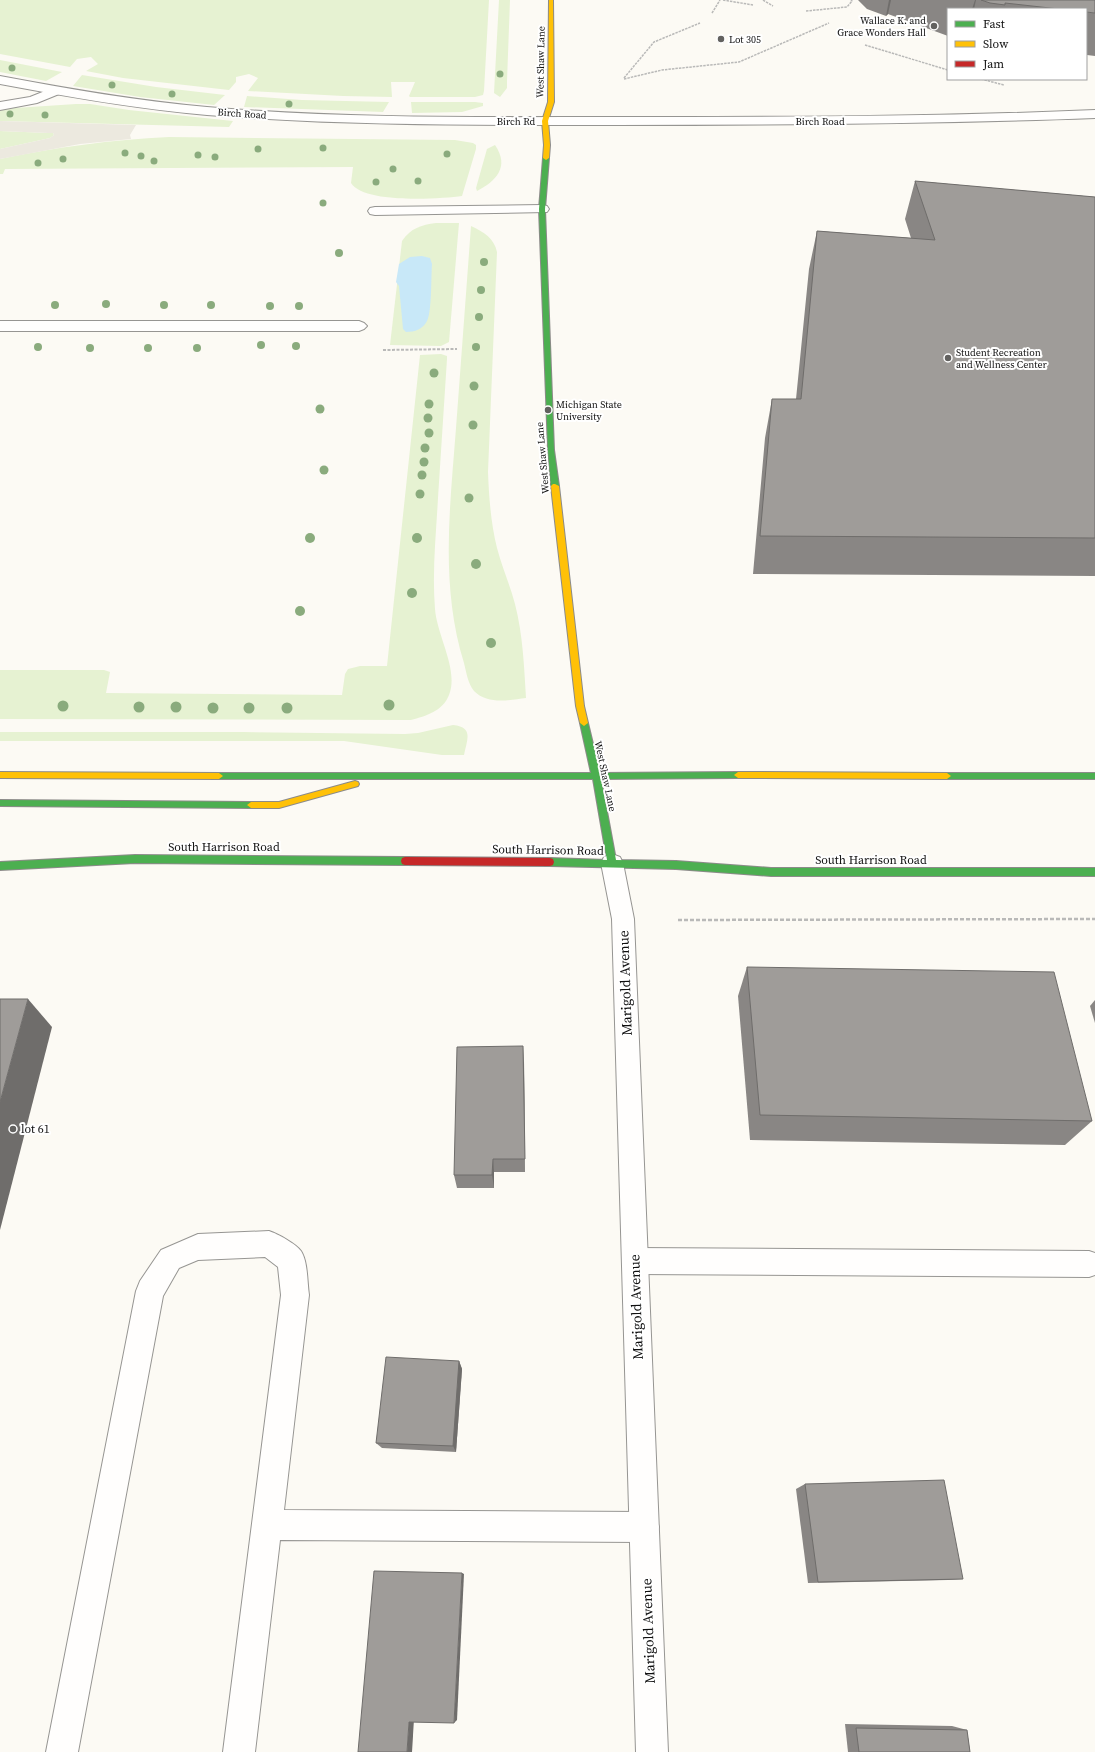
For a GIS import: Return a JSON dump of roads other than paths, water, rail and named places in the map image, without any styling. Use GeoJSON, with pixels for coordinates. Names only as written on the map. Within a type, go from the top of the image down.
{"type":"FeatureCollection","features":[{"type":"Feature","properties":{"kind":"street","name":"West Shaw Lane"},"geometry":{"type":"LineString","coordinates":[[551,0],[551,102],[545,121],[547,145],[542,209],[551,450],[580,706],[596,775],[612,863]]}},
{"type":"Feature","properties":{"kind":"street","name":"Birch Road"},"geometry":{"type":"LineString","coordinates":[[0,80],[55,91],[214,112],[368,119],[486,121]]}},
{"type":"Feature","properties":{"kind":"street"},"geometry":{"type":"LineString","coordinates":[[0,106],[33,100],[55,91]]}},
{"type":"Feature","properties":{"kind":"street","name":"Birch Road"},"geometry":{"type":"LineString","coordinates":[[545,121],[889,120],[1095,114]]}},
{"type":"Feature","properties":{"kind":"street","name":"Birch Rd"},"geometry":{"type":"LineString","coordinates":[[486,121],[545,121]]}},
{"type":"Feature","properties":{"kind":"street"},"geometry":{"type":"LineString","coordinates":[[375,211],[542,209]]}},
{"type":"Feature","properties":{"kind":"street"},"geometry":{"type":"LineString","coordinates":[[0,326],[359,326]]}},
{"type":"Feature","properties":{"kind":"street"},"geometry":{"type":"LineString","coordinates":[[0,775],[383,777],[596,775],[1095,776]]}},
{"type":"Feature","properties":{"kind":"street"},"geometry":{"type":"LineString","coordinates":[[0,803],[279,805],[383,777]]}},
{"type":"Feature","properties":{"kind":"street","name":"South Harrison Road"},"geometry":{"type":"LineString","coordinates":[[0,866],[135,859],[612,863],[676,865],[771,872],[1095,872]]}},
{"type":"Feature","properties":{"kind":"street","name":"Marigold Avenue"},"geometry":{"type":"LineString","coordinates":[[612,863],[623,919],[652,1752]]}},
{"type":"Feature","properties":{"kind":"street"},"geometry":{"type":"LineString","coordinates":[[62,1752],[150,1291],[170,1259],[198,1247],[269,1244],[291,1260],[295,1295],[239,1752]]}},
{"type":"Feature","properties":{"kind":"street"},"geometry":{"type":"LineString","coordinates":[[635,1261],[1089,1264]]}},
{"type":"Feature","properties":{"kind":"street"},"geometry":{"type":"LineString","coordinates":[[267,1525],[644,1527]]}},
{"type":"Feature","properties":{"kind":"water"},"geometry":{"type":"Polygon","coordinates":[[[422,256],[430,258],[432,264],[429,316],[421,328],[416,331],[406,332],[403,329],[399,286],[396,282],[399,264],[410,257],[422,256]]]}},
{"type":"Feature","properties":{"kind":"place","name":"Wallace K. and Grace Wonders Hall"},"geometry":{"type":"Point","coordinates":[934,26]}},
{"type":"Feature","properties":{"kind":"place","name":"Lot 305"},"geometry":{"type":"Point","coordinates":[721,39]}},
{"type":"Feature","properties":{"kind":"place","name":"Student Recreation and Wellness Center"},"geometry":{"type":"Point","coordinates":[948,358]}},
{"type":"Feature","properties":{"kind":"place","name":"Michigan State University"},"geometry":{"type":"Point","coordinates":[548,410]}},
{"type":"Feature","properties":{"kind":"place","name":"lot 61"},"geometry":{"type":"Point","coordinates":[13,1129]}}]}
